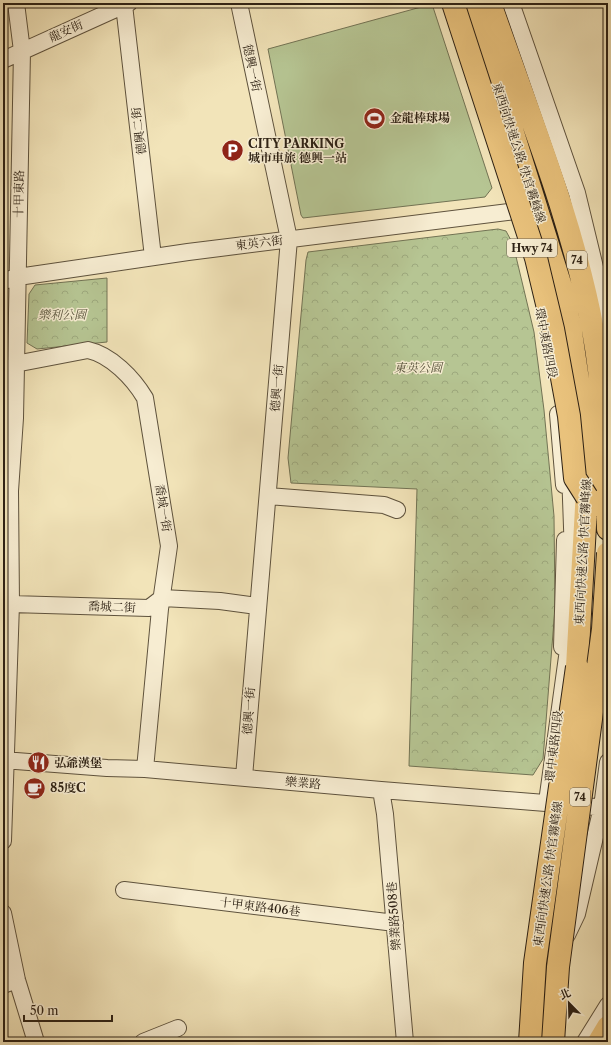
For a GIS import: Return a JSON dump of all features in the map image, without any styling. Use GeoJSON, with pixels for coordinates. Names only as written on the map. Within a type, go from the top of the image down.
{"type":"FeatureCollection","features":[{"type":"Feature","properties":{"kind":"highway","name":"Hwy 74"},"geometry":{"type":"LineString","coordinates":[[452,3],[536,258],[553,329],[569,416],[575,478],[587,497]]}},
{"type":"Feature","properties":{"kind":"highway","name":"東西向快速公路 快官霧峰線"},"geometry":{"type":"LineString","coordinates":[[470,3],[504,104],[563,293],[583,414],[587,497],[577,667],[525,1039]]}},
{"type":"Feature","properties":{"kind":"highway","name":"東西向快速公路 快官霧峰線"},"geometry":{"type":"LineString","coordinates":[[490,3],[574,249],[593,330],[600,377],[608,529]]}},
{"type":"Feature","properties":{"kind":"highway","name":"東西向快速公路 快官霧峰線"},"geometry":{"type":"LineString","coordinates":[[553,1042],[558,967],[603,629],[608,553]]}},
{"type":"Feature","properties":{"kind":"highway"},"geometry":{"type":"LineString","coordinates":[[599,1042],[608,1027]]}},
{"type":"Feature","properties":{"kind":"street","name":"十甲東路"},"geometry":{"type":"LineString","coordinates":[[3,841],[4,761],[11,604],[6,492],[15,418],[15,364],[10,279],[22,51],[16,3]]}},
{"type":"Feature","properties":{"kind":"street","name":"德興一街"},"geometry":{"type":"LineString","coordinates":[[239,3],[289,239],[268,496],[257,606],[244,777]]}},
{"type":"Feature","properties":{"kind":"street","name":"環中東路四段"},"geometry":{"type":"LineString","coordinates":[[444,3],[516,211],[554,376],[565,490],[560,697]]}},
{"type":"Feature","properties":{"kind":"street","name":"環中東路四段"},"geometry":{"type":"LineString","coordinates":[[463,3],[532,206],[556,293],[564,330],[574,541],[571,624],[560,697],[534,900],[525,1039]]}},
{"type":"Feature","properties":{"kind":"street"},"geometry":{"type":"LineString","coordinates":[[512,3],[577,193],[600,288],[608,331]]}},
{"type":"Feature","properties":{"kind":"street","name":"龍安街"},"geometry":{"type":"LineString","coordinates":[[3,60],[126,4]]}},
{"type":"Feature","properties":{"kind":"street","name":"德興二街"},"geometry":{"type":"LineString","coordinates":[[126,4],[153,257]]}},
{"type":"Feature","properties":{"kind":"street","name":"東英六街"},"geometry":{"type":"LineString","coordinates":[[10,279],[153,257],[516,211]]}},
{"type":"Feature","properties":{"kind":"street","name":"喬城一街"},"geometry":{"type":"LineString","coordinates":[[15,364],[88,350],[95,351],[113,362],[138,387],[145,398],[169,546],[144,768]]}},
{"type":"Feature","properties":{"kind":"street"},"geometry":{"type":"LineString","coordinates":[[268,496],[384,506],[397,510]]}},
{"type":"Feature","properties":{"kind":"street"},"geometry":{"type":"LineString","coordinates":[[162,598],[220,601],[257,606]]}},
{"type":"Feature","properties":{"kind":"street","name":"喬城二街"},"geometry":{"type":"LineString","coordinates":[[11,604],[149,608],[162,598]]}},
{"type":"Feature","properties":{"kind":"street","name":"樂業路"},"geometry":{"type":"LineString","coordinates":[[4,761],[52,763],[107,768],[144,768],[381,790],[605,807]]}},
{"type":"Feature","properties":{"kind":"street"},"geometry":{"type":"LineString","coordinates":[[525,1039],[577,914],[605,807],[608,762]]}},
{"type":"Feature","properties":{"kind":"street","name":"樂業路508巷"},"geometry":{"type":"LineString","coordinates":[[381,790],[385,814],[395,923],[395,943],[405,1042]]}},
{"type":"Feature","properties":{"kind":"street","name":"十甲東路406巷"},"geometry":{"type":"LineString","coordinates":[[124,890],[395,923]]}},
{"type":"Feature","properties":{"kind":"street"},"geometry":{"type":"LineString","coordinates":[[3,913],[10,982],[36,1042]]}},
{"type":"Feature","properties":{"kind":"street"},"geometry":{"type":"LineString","coordinates":[[585,1042],[608,1005]]}},
{"type":"Feature","properties":{"kind":"street"},"geometry":{"type":"LineString","coordinates":[[143,1042],[178,1028]]}},
{"type":"Feature","properties":{"kind":"green space","name":"金龍棒球場"},"geometry":{"type":"Polygon","coordinates":[[[432,4],[492,188],[485,197],[303,218],[301,215],[268,49],[432,4]]]}},
{"type":"Feature","properties":{"kind":"green space","name":"東英公園"},"geometry":{"type":"Polygon","coordinates":[[[498,229],[506,231],[513,244],[534,332],[544,410],[554,516],[555,608],[543,759],[533,775],[409,766],[417,489],[291,483],[288,458],[306,260],[308,252],[498,229]]]}},
{"type":"Feature","properties":{"kind":"green space","name":"樂利公園"},"geometry":{"type":"Polygon","coordinates":[[[107,278],[107,342],[37,349],[27,343],[29,294],[35,285],[107,278]]]}},
{"type":"Feature","properties":{"kind":"place","name":"金龍棒球場"},"geometry":{"type":"Point","coordinates":[375,118]}},
{"type":"Feature","properties":{"kind":"place","name":"CITY PARKING 城市車旅 德興一站"},"geometry":{"type":"Point","coordinates":[233,151]}},
{"type":"Feature","properties":{"kind":"place","name":"弘爺漢堡"},"geometry":{"type":"Point","coordinates":[39,763]}},
{"type":"Feature","properties":{"kind":"place","name":"85度C"},"geometry":{"type":"Point","coordinates":[35,788]}}]}
